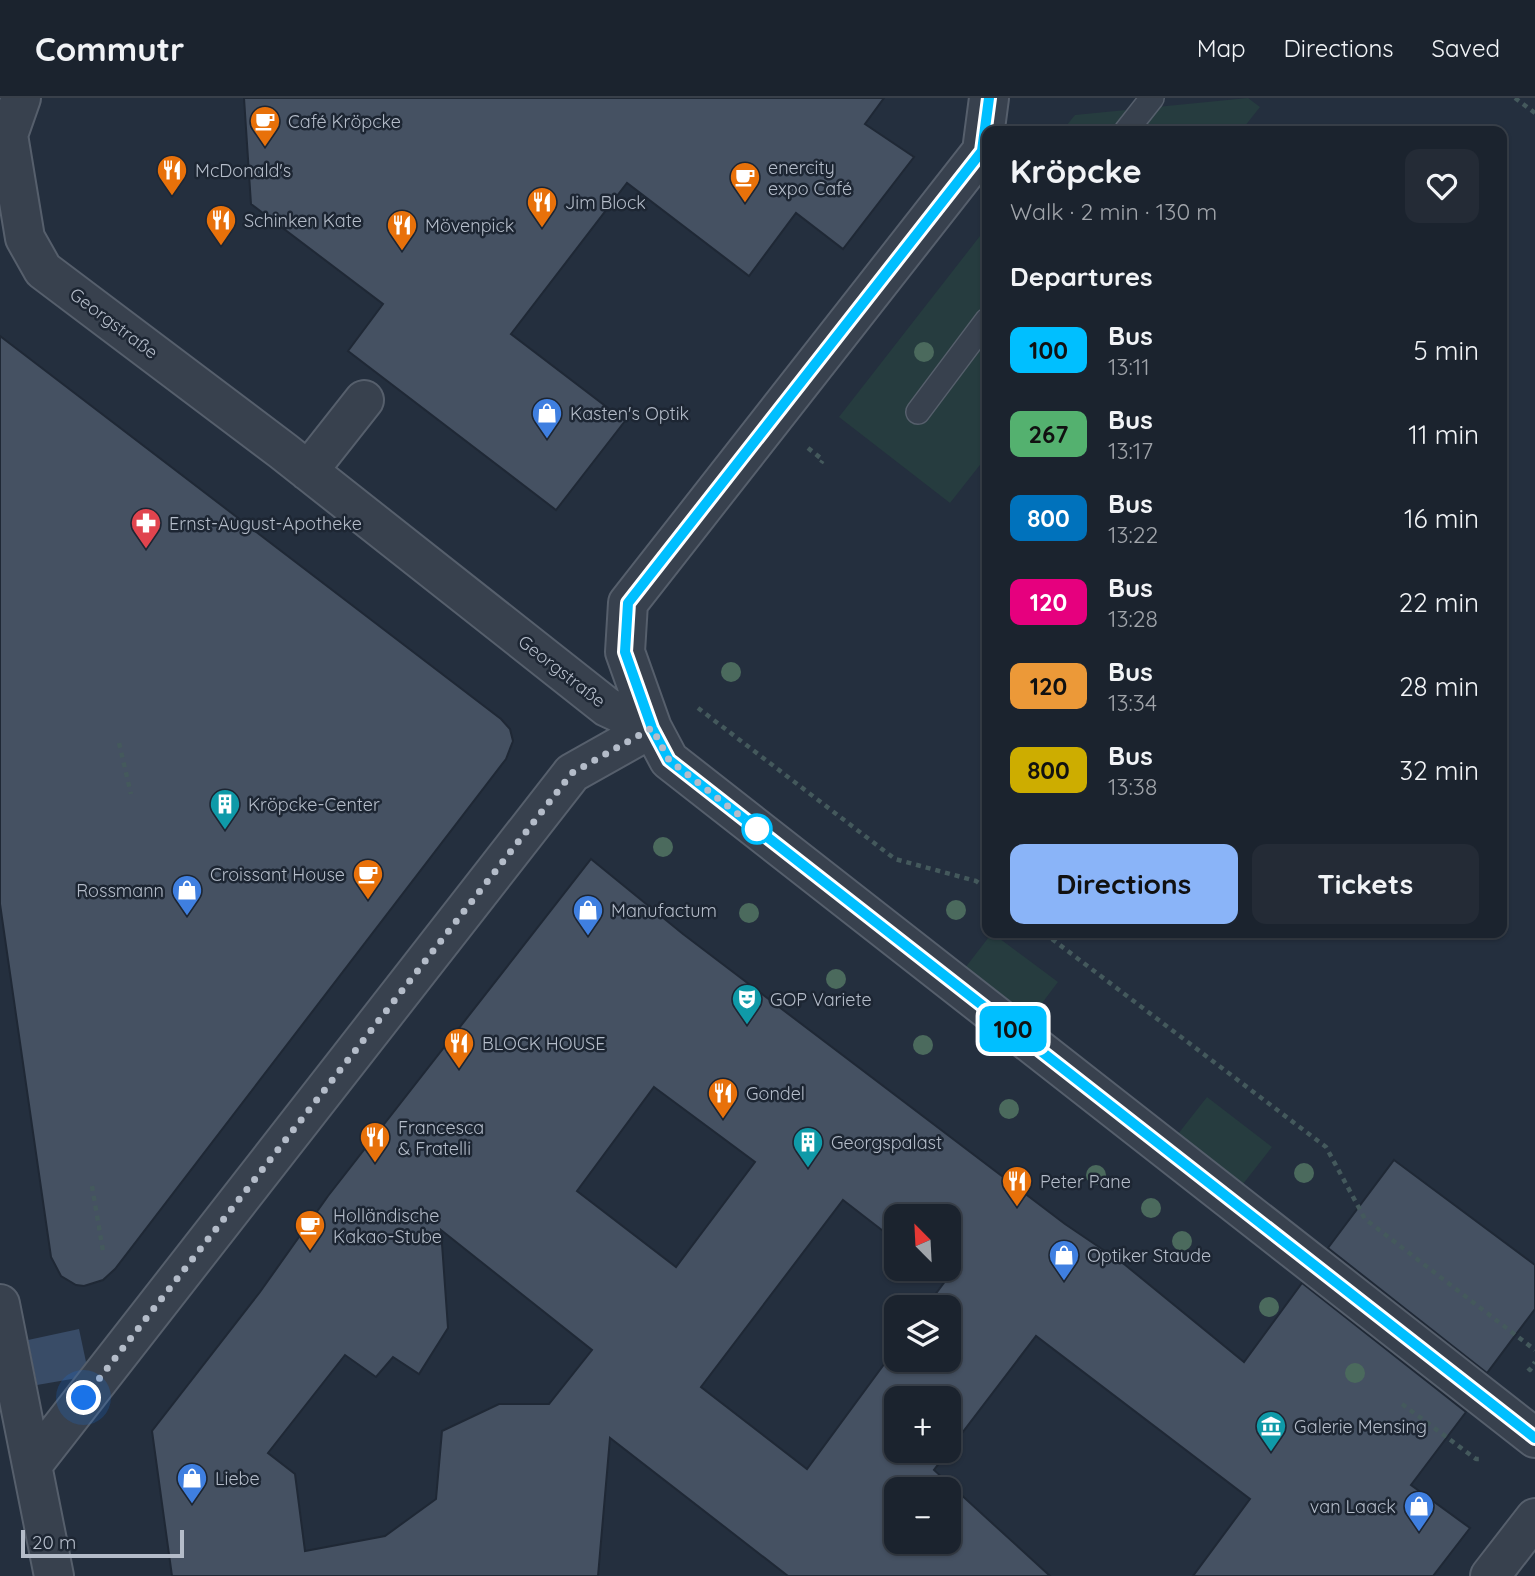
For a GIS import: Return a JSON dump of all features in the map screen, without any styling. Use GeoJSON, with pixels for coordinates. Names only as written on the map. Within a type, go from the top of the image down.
{"type":"FeatureCollection","features":[{"type":"Feature","properties":{"kind":"street"},"geometry":{"type":"LineString","coordinates":[[4,135],[21,98]]}},
{"type":"Feature","properties":{"kind":"street"},"geometry":{"type":"LineString","coordinates":[[985,126],[989,98]]}},
{"type":"Feature","properties":{"kind":"street","name":"Georgstraße"},"geometry":{"type":"LineString","coordinates":[[4,135],[25,238],[43,270],[308,471],[607,707],[652,728]]}},
{"type":"Feature","properties":{"kind":"street"},"geometry":{"type":"LineString","coordinates":[[982,151],[628,603],[625,652],[652,728],[669,760],[1535,1438]]}},
{"type":"Feature","properties":{"kind":"street"},"geometry":{"type":"LineString","coordinates":[[308,471],[363,391]]}},
{"type":"Feature","properties":{"kind":"street"},"geometry":{"type":"LineString","coordinates":[[33,1464],[572,773],[652,728]]}},
{"type":"Feature","properties":{"kind":"street"},"geometry":{"type":"LineString","coordinates":[[0,1304],[54,1576]]}},
{"type":"Feature","properties":{"kind":"street"},"geometry":{"type":"LineString","coordinates":[[1490,1576],[1535,1518]]}},
{"type":"Feature","properties":{"kind":"lane"},"geometry":{"type":"LineString","coordinates":[[1130,126],[1152,98]]}},
{"type":"Feature","properties":{"kind":"lane"},"geometry":{"type":"LineString","coordinates":[[918,412],[982,327]]}},
{"type":"Feature","properties":{"kind":"path"},"geometry":{"type":"LineString","coordinates":[[1515,98],[1535,113]]}},
{"type":"Feature","properties":{"kind":"path"},"geometry":{"type":"LineString","coordinates":[[689,701],[895,859],[976,881],[982,885]]}},
{"type":"Feature","properties":{"kind":"path"},"geometry":{"type":"LineString","coordinates":[[119,743],[131,794]]}},
{"type":"Feature","properties":{"kind":"path"},"geometry":{"type":"LineString","coordinates":[[1051,938],[1326,1147],[1365,1219],[1535,1350]]}},
{"type":"Feature","properties":{"kind":"path"},"geometry":{"type":"LineString","coordinates":[[92,1186],[103,1251]]}},
{"type":"Feature","properties":{"kind":"path"},"geometry":{"type":"LineString","coordinates":[[1522,1364],[1530,1370],[1535,1362]]}},
{"type":"Feature","properties":{"kind":"path"},"geometry":{"type":"LineString","coordinates":[[1402,1404],[1476,1458]]}},
{"type":"Feature","properties":{"kind":"green space"},"geometry":{"type":"Polygon","coordinates":[[[1248,98],[1260,107],[1245,126],[1066,126],[1075,115],[1248,98]]]}},
{"type":"Feature","properties":{"kind":"green space"},"geometry":{"type":"Polygon","coordinates":[[[982,233],[982,462],[950,503],[839,417],[982,233]]]}},
{"type":"Feature","properties":{"kind":"green space"},"geometry":{"type":"Polygon","coordinates":[[[988,938],[999,938],[1058,982],[1030,1019],[965,968],[988,938]]]}},
{"type":"Feature","properties":{"kind":"green space"},"geometry":{"type":"Polygon","coordinates":[[[1207,1097],[1272,1147],[1243,1184],[1178,1134],[1207,1097]]]}},
{"type":"Feature","properties":{"kind":"water"},"geometry":{"type":"Polygon","coordinates":[[[79,1329],[89,1376],[37,1385],[28,1340],[79,1329]]]}},
{"type":"Feature","properties":{"kind":"building"},"geometry":{"type":"Polygon","coordinates":[[[244,98],[884,98],[865,124],[914,157],[843,249],[796,213],[749,276],[627,183],[511,334],[625,421],[556,510],[348,351],[383,304],[251,204],[244,98]]]}},
{"type":"Feature","properties":{"kind":"building","name":"Kröpcke-Center"},"geometry":{"type":"Polygon","coordinates":[[[0,336],[501,719],[510,729],[513,741],[506,759],[115,1269],[103,1280],[84,1286],[76,1285],[61,1276],[51,1257],[0,904],[0,336]]]}},
{"type":"Feature","properties":{"kind":"building"},"geometry":{"type":"Polygon","coordinates":[[[591,859],[683,934],[1065,1224],[1124,1264],[1244,1362],[1302,1283],[1466,1412],[1411,1485],[1470,1528],[1433,1576],[1193,1576],[1250,1499],[1036,1336],[961,1435],[961,1386],[884,1386],[884,1463],[939,1463],[934,1470],[942,1477],[884,1477],[884,1554],[961,1554],[961,1495],[1050,1576],[788,1576],[610,1438],[598,1576],[172,1576],[152,1431],[260,1292],[328,1196],[591,859]],[[654,1087],[577,1191],[676,1267],[755,1162],[654,1087]],[[843,1200],[701,1387],[807,1469],[884,1364],[884,1372],[961,1372],[961,1295],[935,1295],[945,1281],[961,1281],[961,1204],[884,1204],[884,1232],[843,1200]],[[441,1230],[448,1328],[419,1374],[393,1357],[376,1377],[345,1355],[268,1453],[295,1474],[305,1551],[385,1536],[436,1499],[442,1431],[499,1404],[549,1404],[592,1350],[441,1230]]]}},
{"type":"Feature","properties":{"kind":"building"},"geometry":{"type":"Polygon","coordinates":[[[1394,1160],[1535,1265],[1535,1309],[1487,1373],[1328,1248],[1394,1160]]]}},
{"type":"Feature","properties":{"kind":"bus line","name":"100"},"geometry":{"type":"LineString","coordinates":[[985,126],[989,98]]}},
{"type":"Feature","properties":{"kind":"bus line","name":"100"},"geometry":{"type":"LineString","coordinates":[[982,151],[628,603],[625,652],[652,728],[669,760],[1535,1438]]}},
{"type":"Feature","properties":{"kind":"place","name":"Café Kröpcke"},"geometry":{"type":"Point","coordinates":[265,148]}},
{"type":"Feature","properties":{"kind":"place","name":"McDonald's"},"geometry":{"type":"Point","coordinates":[172,197]}},
{"type":"Feature","properties":{"kind":"place","name":"enercity expo Café"},"geometry":{"type":"Point","coordinates":[745,204]}},
{"type":"Feature","properties":{"kind":"place","name":"Jim Block"},"geometry":{"type":"Point","coordinates":[542,229]}},
{"type":"Feature","properties":{"kind":"place","name":"Schinken Kate"},"geometry":{"type":"Point","coordinates":[221,247]}},
{"type":"Feature","properties":{"kind":"place","name":"Mövenpick"},"geometry":{"type":"Point","coordinates":[402,252]}},
{"type":"Feature","properties":{"kind":"place","name":"Kasten's Optik"},"geometry":{"type":"Point","coordinates":[547,440]}},
{"type":"Feature","properties":{"kind":"place","name":"Ernst-August-Apotheke"},"geometry":{"type":"Point","coordinates":[146,550]}},
{"type":"Feature","properties":{"kind":"place","name":"Kröpcke-Center"},"geometry":{"type":"Point","coordinates":[225,831]}},
{"type":"Feature","properties":{"kind":"place","name":"Croissant House"},"geometry":{"type":"Point","coordinates":[368,901]}},
{"type":"Feature","properties":{"kind":"place","name":"Rossmann"},"geometry":{"type":"Point","coordinates":[187,917]}},
{"type":"Feature","properties":{"kind":"place","name":"Manufactum"},"geometry":{"type":"Point","coordinates":[588,937]}},
{"type":"Feature","properties":{"kind":"place","name":"GOP Variete"},"geometry":{"type":"Point","coordinates":[747,1026]}},
{"type":"Feature","properties":{"kind":"place","name":"BLOCK HOUSE"},"geometry":{"type":"Point","coordinates":[459,1070]}},
{"type":"Feature","properties":{"kind":"place","name":"Gondel"},"geometry":{"type":"Point","coordinates":[723,1120]}},
{"type":"Feature","properties":{"kind":"place","name":"Francesca & Fratelli"},"geometry":{"type":"Point","coordinates":[375,1164]}},
{"type":"Feature","properties":{"kind":"place","name":"Georgspalast"},"geometry":{"type":"Point","coordinates":[808,1169]}},
{"type":"Feature","properties":{"kind":"place","name":"Peter Pane"},"geometry":{"type":"Point","coordinates":[1017,1208]}},
{"type":"Feature","properties":{"kind":"place","name":"Holländische Kakao-Stube"},"geometry":{"type":"Point","coordinates":[310,1252]}},
{"type":"Feature","properties":{"kind":"place","name":"Optiker Staude"},"geometry":{"type":"Point","coordinates":[1064,1282]}},
{"type":"Feature","properties":{"kind":"place","name":"Galerie Mensing"},"geometry":{"type":"Point","coordinates":[1271,1453]}},
{"type":"Feature","properties":{"kind":"place","name":"Liebe"},"geometry":{"type":"Point","coordinates":[192,1505]}},
{"type":"Feature","properties":{"kind":"place","name":"van Laack"},"geometry":{"type":"Point","coordinates":[1419,1533]}},
{"type":"Feature","properties":{"kind":"route"},"geometry":{"type":"LineString","coordinates":[[84,1398],[572,773],[652,728],[669,760],[757,829]]}}]}
